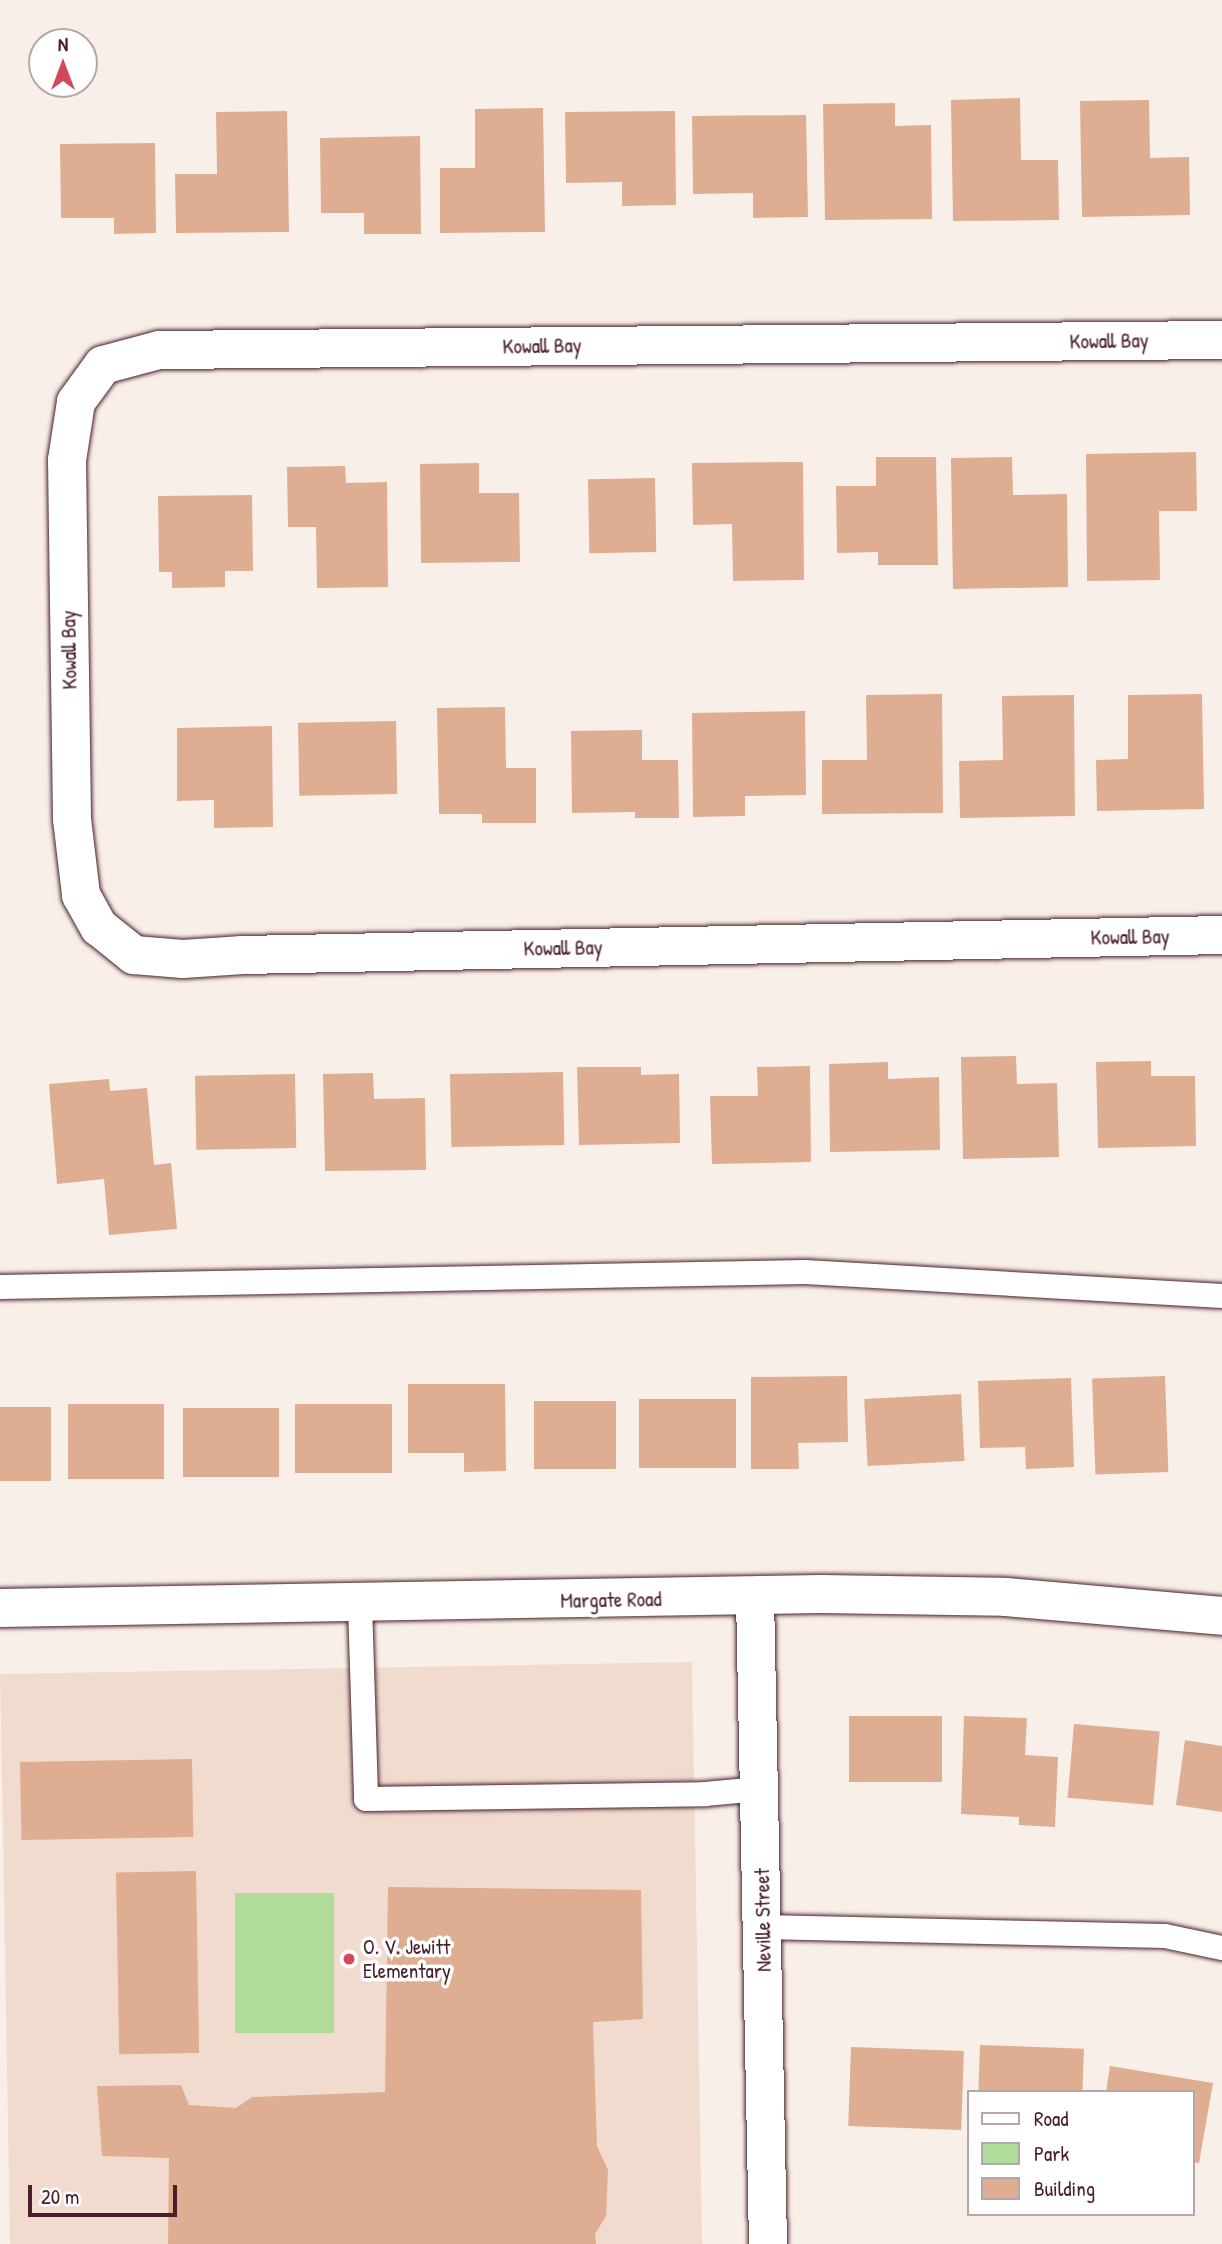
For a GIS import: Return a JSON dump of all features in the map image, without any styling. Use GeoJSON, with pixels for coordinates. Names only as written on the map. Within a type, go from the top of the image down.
{"type":"FeatureCollection","features":[{"type":"Feature","properties":{"kind":"street","name":"Kowall Bay"},"geometry":{"type":"LineString","coordinates":[[1222,340],[159,350],[103,365],[76,402],[67,460],[72,819],[81,895],[99,927],[134,955],[183,959],[271,954],[1222,935]]}},
{"type":"Feature","properties":{"kind":"street","name":"Margate Road"},"geometry":{"type":"LineString","coordinates":[[0,1608],[755,1596],[1006,1597],[1222,1616]]}},
{"type":"Feature","properties":{"kind":"street","name":"Neville Street"},"geometry":{"type":"LineString","coordinates":[[755,1596],[768,2244]]}},
{"type":"Feature","properties":{"kind":"lane"},"geometry":{"type":"LineString","coordinates":[[0,1287],[805,1272],[1222,1296]]}},
{"type":"Feature","properties":{"kind":"lane"},"geometry":{"type":"LineString","coordinates":[[360,1604],[366,1799],[705,1794],[760,1789]]}},
{"type":"Feature","properties":{"kind":"lane"},"geometry":{"type":"LineString","coordinates":[[763,1927],[1165,1936],[1222,1948]]}},
{"type":"Feature","properties":{"kind":"shaded area","name":"O. V. Jewitt Elementary"},"geometry":{"type":"Polygon","coordinates":[[[692,1662],[702,2244],[10,2244],[0,1674],[692,1662]]]}},
{"type":"Feature","properties":{"kind":"green space"},"geometry":{"type":"Polygon","coordinates":[[[235,1893],[334,1893],[334,2033],[235,2033],[235,1893]]]}},
{"type":"Feature","properties":{"kind":"building"},"geometry":{"type":"Polygon","coordinates":[[[1020,98],[1021,160],[1058,160],[1059,220],[953,221],[951,100],[1020,98]]]}},
{"type":"Feature","properties":{"kind":"building"},"geometry":{"type":"Polygon","coordinates":[[[1149,100],[1150,158],[1189,157],[1190,215],[1082,217],[1080,101],[1149,100]]]}},
{"type":"Feature","properties":{"kind":"building"},"geometry":{"type":"Polygon","coordinates":[[[895,103],[895,126],[931,125],[932,219],[825,220],[823,104],[895,103]]]}},
{"type":"Feature","properties":{"kind":"building"},"geometry":{"type":"Polygon","coordinates":[[[543,108],[545,232],[440,233],[440,168],[475,168],[475,109],[543,108]]]}},
{"type":"Feature","properties":{"kind":"building"},"geometry":{"type":"Polygon","coordinates":[[[287,111],[289,232],[176,233],[175,174],[217,174],[216,112],[287,111]]]}},
{"type":"Feature","properties":{"kind":"building"},"geometry":{"type":"Polygon","coordinates":[[[675,111],[676,205],[622,206],[622,182],[566,183],[565,112],[675,111]]]}},
{"type":"Feature","properties":{"kind":"building"},"geometry":{"type":"Polygon","coordinates":[[[806,115],[808,217],[753,218],[753,193],[693,194],[692,116],[806,115]]]}},
{"type":"Feature","properties":{"kind":"building"},"geometry":{"type":"Polygon","coordinates":[[[420,136],[421,234],[364,234],[364,213],[321,213],[320,138],[420,136]]]}},
{"type":"Feature","properties":{"kind":"building"},"geometry":{"type":"Polygon","coordinates":[[[155,143],[156,233],[114,234],[114,218],[61,218],[60,144],[155,143]]]}},
{"type":"Feature","properties":{"kind":"building"},"geometry":{"type":"Polygon","coordinates":[[[1196,452],[1197,511],[1159,511],[1160,580],[1087,581],[1086,454],[1196,452]]]}},
{"type":"Feature","properties":{"kind":"building"},"geometry":{"type":"Polygon","coordinates":[[[876,457],[936,457],[938,565],[878,565],[878,552],[837,553],[836,486],[876,486],[876,457]]]}},
{"type":"Feature","properties":{"kind":"building"},"geometry":{"type":"Polygon","coordinates":[[[1012,457],[1013,495],[1067,494],[1068,587],[953,589],[951,458],[1012,457]]]}},
{"type":"Feature","properties":{"kind":"building"},"geometry":{"type":"Polygon","coordinates":[[[803,462],[804,580],[733,581],[732,524],[693,525],[692,463],[803,462]]]}},
{"type":"Feature","properties":{"kind":"building"},"geometry":{"type":"Polygon","coordinates":[[[479,463],[479,493],[519,493],[520,562],[421,563],[420,464],[479,463]]]}},
{"type":"Feature","properties":{"kind":"building"},"geometry":{"type":"Polygon","coordinates":[[[345,466],[346,483],[387,482],[388,587],[317,588],[316,527],[288,527],[287,467],[345,466]]]}},
{"type":"Feature","properties":{"kind":"building"},"geometry":{"type":"Polygon","coordinates":[[[655,478],[656,552],[589,553],[588,479],[655,478]]]}},
{"type":"Feature","properties":{"kind":"building"},"geometry":{"type":"Polygon","coordinates":[[[252,495],[253,571],[225,571],[225,587],[172,588],[172,572],[159,572],[158,496],[252,495]]]}},
{"type":"Feature","properties":{"kind":"building"},"geometry":{"type":"Polygon","coordinates":[[[942,694],[943,813],[822,814],[822,760],[867,760],[866,695],[942,694]]]}},
{"type":"Feature","properties":{"kind":"building"},"geometry":{"type":"Polygon","coordinates":[[[1202,694],[1204,809],[1097,811],[1096,760],[1128,759],[1128,695],[1202,694]]]}},
{"type":"Feature","properties":{"kind":"building"},"geometry":{"type":"Polygon","coordinates":[[[1074,695],[1075,816],[960,818],[959,761],[1003,760],[1002,696],[1074,695]]]}},
{"type":"Feature","properties":{"kind":"building"},"geometry":{"type":"Polygon","coordinates":[[[505,707],[506,768],[536,768],[536,823],[482,823],[482,814],[439,814],[437,708],[505,707]]]}},
{"type":"Feature","properties":{"kind":"building"},"geometry":{"type":"Polygon","coordinates":[[[805,711],[806,795],[745,796],[745,816],[693,817],[692,713],[805,711]]]}},
{"type":"Feature","properties":{"kind":"building"},"geometry":{"type":"Polygon","coordinates":[[[396,721],[397,794],[299,796],[298,723],[396,721]]]}},
{"type":"Feature","properties":{"kind":"building"},"geometry":{"type":"Polygon","coordinates":[[[272,726],[273,827],[214,828],[214,800],[177,801],[177,728],[272,726]]]}},
{"type":"Feature","properties":{"kind":"building"},"geometry":{"type":"Polygon","coordinates":[[[642,730],[642,760],[678,760],[679,818],[635,818],[635,812],[572,813],[571,731],[642,730]]]}},
{"type":"Feature","properties":{"kind":"building"},"geometry":{"type":"Polygon","coordinates":[[[1016,1056],[1017,1084],[1057,1083],[1059,1157],[963,1159],[961,1057],[1016,1056]]]}},
{"type":"Feature","properties":{"kind":"building"},"geometry":{"type":"Polygon","coordinates":[[[1151,1061],[1151,1076],[1195,1076],[1196,1146],[1098,1148],[1096,1062],[1151,1061]]]}},
{"type":"Feature","properties":{"kind":"building"},"geometry":{"type":"Polygon","coordinates":[[[888,1062],[888,1079],[939,1077],[940,1150],[830,1152],[829,1064],[888,1062]]]}},
{"type":"Feature","properties":{"kind":"building"},"geometry":{"type":"Polygon","coordinates":[[[810,1066],[811,1162],[712,1164],[710,1096],[758,1096],[757,1067],[810,1066]]]}},
{"type":"Feature","properties":{"kind":"building"},"geometry":{"type":"Polygon","coordinates":[[[577,1067],[641,1067],[641,1075],[679,1074],[680,1143],[579,1145],[577,1067]]]}},
{"type":"Feature","properties":{"kind":"building"},"geometry":{"type":"Polygon","coordinates":[[[563,1072],[564,1145],[451,1147],[450,1074],[563,1072]]]}},
{"type":"Feature","properties":{"kind":"building"},"geometry":{"type":"Polygon","coordinates":[[[373,1073],[374,1099],[425,1098],[426,1170],[325,1171],[323,1074],[373,1073]]]}},
{"type":"Feature","properties":{"kind":"building"},"geometry":{"type":"Polygon","coordinates":[[[295,1074],[296,1148],[196,1150],[195,1076],[295,1074]]]}},
{"type":"Feature","properties":{"kind":"building"},"geometry":{"type":"Polygon","coordinates":[[[109,1079],[110,1091],[147,1088],[154,1165],[171,1163],[177,1229],[109,1235],[104,1179],[57,1184],[49,1084],[109,1079]]]}},
{"type":"Feature","properties":{"kind":"building"},"geometry":{"type":"Polygon","coordinates":[[[847,1376],[848,1442],[798,1443],[799,1469],[751,1469],[751,1377],[847,1376]]]}},
{"type":"Feature","properties":{"kind":"building"},"geometry":{"type":"Polygon","coordinates":[[[1165,1376],[1168,1472],[1095,1474],[1092,1379],[1165,1376]]]}},
{"type":"Feature","properties":{"kind":"building"},"geometry":{"type":"Polygon","coordinates":[[[1071,1378],[1074,1467],[1026,1469],[1025,1447],[980,1448],[978,1381],[1071,1378]]]}},
{"type":"Feature","properties":{"kind":"building"},"geometry":{"type":"Polygon","coordinates":[[[408,1384],[505,1384],[506,1471],[464,1472],[464,1453],[408,1453],[408,1384]]]}},
{"type":"Feature","properties":{"kind":"building"},"geometry":{"type":"Polygon","coordinates":[[[961,1394],[965,1461],[868,1466],[864,1399],[961,1394]]]}},
{"type":"Feature","properties":{"kind":"building"},"geometry":{"type":"Polygon","coordinates":[[[639,1399],[736,1399],[736,1468],[639,1468],[639,1399]]]}},
{"type":"Feature","properties":{"kind":"building"},"geometry":{"type":"Polygon","coordinates":[[[534,1401],[616,1401],[616,1469],[534,1469],[534,1401]]]}},
{"type":"Feature","properties":{"kind":"building"},"geometry":{"type":"Polygon","coordinates":[[[68,1404],[164,1404],[164,1479],[68,1479],[68,1404]]]}},
{"type":"Feature","properties":{"kind":"building"},"geometry":{"type":"Polygon","coordinates":[[[295,1404],[392,1404],[392,1473],[295,1473],[295,1404]]]}},
{"type":"Feature","properties":{"kind":"building"},"geometry":{"type":"Polygon","coordinates":[[[0,1407],[51,1407],[51,1481],[0,1481],[0,1407]]]}},
{"type":"Feature","properties":{"kind":"building"},"geometry":{"type":"Polygon","coordinates":[[[183,1408],[279,1408],[279,1477],[183,1477],[183,1408]]]}},
{"type":"Feature","properties":{"kind":"building"},"geometry":{"type":"Polygon","coordinates":[[[849,1716],[942,1716],[942,1782],[849,1782],[849,1716]]]}},
{"type":"Feature","properties":{"kind":"building"},"geometry":{"type":"Polygon","coordinates":[[[964,1716],[1027,1718],[1025,1755],[1058,1757],[1055,1827],[1019,1825],[1019,1817],[961,1814],[964,1716]]]}},
{"type":"Feature","properties":{"kind":"building"},"geometry":{"type":"Polygon","coordinates":[[[1074,1724],[1160,1731],[1153,1805],[1068,1798],[1074,1724]]]}},
{"type":"Feature","properties":{"kind":"building"},"geometry":{"type":"Polygon","coordinates":[[[1185,1740],[1222,1746],[1222,1812],[1176,1805],[1185,1740]]]}},
{"type":"Feature","properties":{"kind":"building"},"geometry":{"type":"Polygon","coordinates":[[[192,1759],[193,1837],[21,1840],[20,1762],[192,1759]]]}},
{"type":"Feature","properties":{"kind":"building"},"geometry":{"type":"Polygon","coordinates":[[[196,1871],[199,2053],[119,2054],[116,1872],[196,1871]]]}},
{"type":"Feature","properties":{"kind":"building"},"geometry":{"type":"Polygon","coordinates":[[[388,1887],[641,1890],[643,2019],[593,2022],[597,2146],[608,2170],[606,2216],[595,2234],[596,2244],[168,2244],[169,2158],[102,2156],[97,2086],[181,2085],[189,2105],[236,2108],[252,2097],[385,2092],[388,1887]]]}},
{"type":"Feature","properties":{"kind":"building"},"geometry":{"type":"Polygon","coordinates":[[[980,2045],[1084,2049],[1082,2090],[978,2090],[980,2045]]]}},
{"type":"Feature","properties":{"kind":"building"},"geometry":{"type":"Polygon","coordinates":[[[851,2047],[964,2051],[961,2130],[848,2126],[851,2047]]]}},
{"type":"Feature","properties":{"kind":"building"},"geometry":{"type":"Polygon","coordinates":[[[1110,2066],[1213,2083],[1199,2163],[1194,2162],[1194,2090],[1106,2090],[1110,2066]]]}},
{"type":"Feature","properties":{"kind":"place","name":"O. V. Jewitt Elementary"},"geometry":{"type":"Point","coordinates":[349,1959]}}]}
